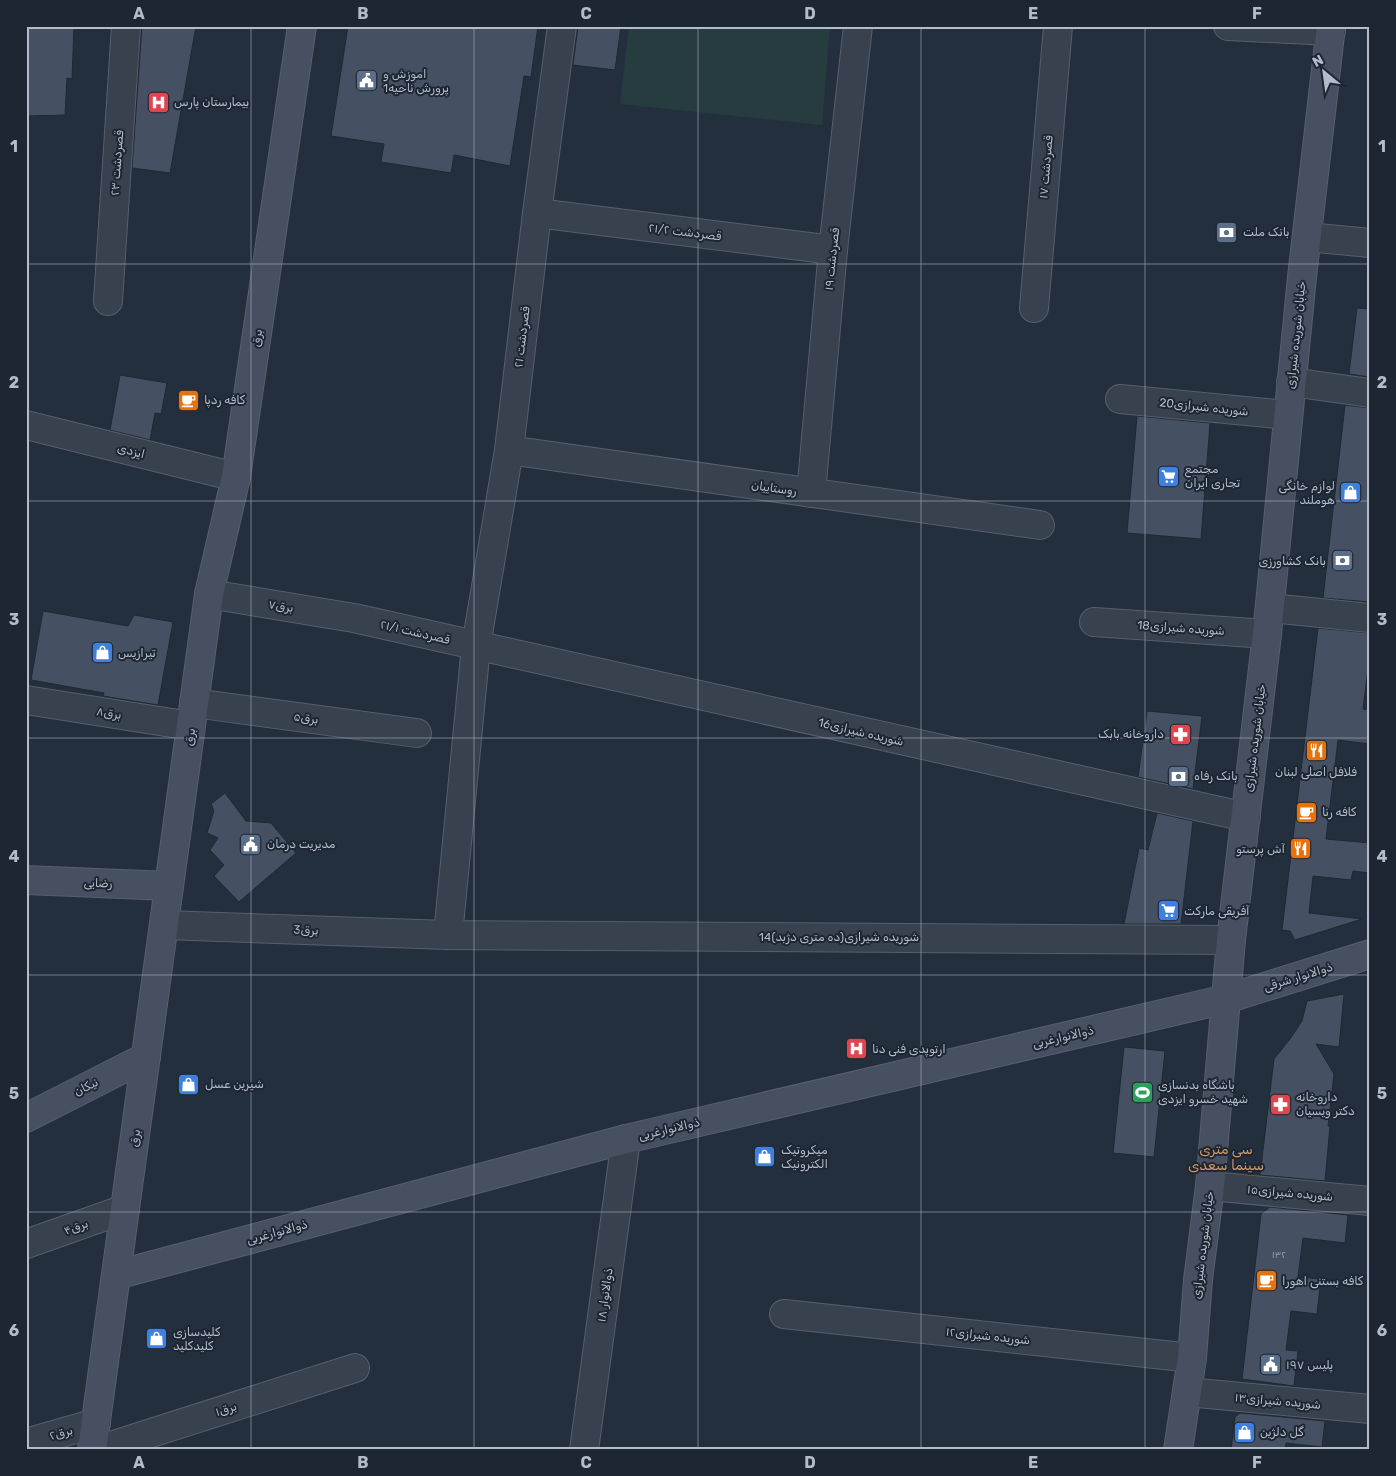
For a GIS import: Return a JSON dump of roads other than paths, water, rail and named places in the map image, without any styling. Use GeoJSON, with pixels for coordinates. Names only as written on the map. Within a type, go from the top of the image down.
{"type":"FeatureCollection","features":[{"type":"Feature","properties":{"kind":"street","name":"قصردشت ۲۳"},"geometry":{"type":"LineString","coordinates":[[108,301],[126,26]]}},
{"type":"Feature","properties":{"kind":"street","name":"برق"},"geometry":{"type":"LineString","coordinates":[[95,1441],[209,594],[236,477],[302,26]]}},
{"type":"Feature","properties":{"kind":"street","name":"قصردشت ۲۱"},"geometry":{"type":"LineString","coordinates":[[448,934],[476,646],[509,450],[536,213],[562,26]]}},
{"type":"Feature","properties":{"kind":"street","name":"قصردشت ۱۹"},"geometry":{"type":"LineString","coordinates":[[811,493],[833,250],[858,26]]}},
{"type":"Feature","properties":{"kind":"street","name":"قصردشت ۱۷"},"geometry":{"type":"LineString","coordinates":[[1034,308],[1058,26]]}},
{"type":"Feature","properties":{"kind":"street"},"geometry":{"type":"LineString","coordinates":[[1228,26],[1331,29]]}},
{"type":"Feature","properties":{"kind":"street","name":"خیابان شوریده شیرازی"},"geometry":{"type":"LineString","coordinates":[[1178,1450],[1192,1358],[1198,1280],[1210,1186],[1231,940],[1268,621],[1291,382],[1331,29]]}},
{"type":"Feature","properties":{"kind":"street","name":"قصردشت ۲۱/۲"},"geometry":{"type":"LineString","coordinates":[[536,213],[833,250]]}},
{"type":"Feature","properties":{"kind":"street"},"geometry":{"type":"LineString","coordinates":[[1307,237],[1370,243]]}},
{"type":"Feature","properties":{"kind":"street"},"geometry":{"type":"LineString","coordinates":[[1291,382],[1370,393]]}},
{"type":"Feature","properties":{"kind":"street","name":"20شوریده شیرازی"},"geometry":{"type":"LineString","coordinates":[[1120,399],[1288,415]]}},
{"type":"Feature","properties":{"kind":"street","name":"ایزدی"},"geometry":{"type":"LineString","coordinates":[[26,425],[236,477]]}},
{"type":"Feature","properties":{"kind":"street","name":"روستاییان"},"geometry":{"type":"LineString","coordinates":[[509,450],[1040,525]]}},
{"type":"Feature","properties":{"kind":"street","name":"برق۷"},"geometry":{"type":"LineString","coordinates":[[209,594],[354,618]]}},
{"type":"Feature","properties":{"kind":"street","name":"قصردشت ۲۱/۱"},"geometry":{"type":"LineString","coordinates":[[354,618],[476,646]]}},
{"type":"Feature","properties":{"kind":"street","name":"18شوریده شیرازی"},"geometry":{"type":"LineString","coordinates":[[1094,622],[1268,621],[1370,618]]}},
{"type":"Feature","properties":{"kind":"street","name":"شوریده شیرازی16"},"geometry":{"type":"LineString","coordinates":[[476,646],[1246,817]]}},
{"type":"Feature","properties":{"kind":"street","name":"برق۸"},"geometry":{"type":"LineString","coordinates":[[26,700],[193,714]]}},
{"type":"Feature","properties":{"kind":"street","name":"برق۵"},"geometry":{"type":"LineString","coordinates":[[193,714],[417,733]]}},
{"type":"Feature","properties":{"kind":"street","name":"رضایی"},"geometry":{"type":"LineString","coordinates":[[26,880],[169,886]]}},
{"type":"Feature","properties":{"kind":"street","name":"3برق"},"geometry":{"type":"LineString","coordinates":[[164,925],[448,934]]}},
{"type":"Feature","properties":{"kind":"street","name":"14شوریده شیرازی(ده متری دژبد)"},"geometry":{"type":"LineString","coordinates":[[448,934],[1231,940]]}},
{"type":"Feature","properties":{"kind":"street","name":"ذوالانوار شرقی"},"geometry":{"type":"LineString","coordinates":[[1226,1000],[1370,954]]}},
{"type":"Feature","properties":{"kind":"street","name":"ذوالانوارغربی"},"geometry":{"type":"LineString","coordinates":[[116,1275],[626,1139],[1226,1000]]}},
{"type":"Feature","properties":{"kind":"street","name":"نیکان"},"geometry":{"type":"LineString","coordinates":[[26,1118],[146,1057]]}},
{"type":"Feature","properties":{"kind":"street","name":"ذوالانوار ۱۸"},"geometry":{"type":"LineString","coordinates":[[584,1450],[626,1139]]}},
{"type":"Feature","properties":{"kind":"street","name":"شوریده شیرازی۱۵"},"geometry":{"type":"LineString","coordinates":[[1210,1186],[1370,1201]]}},
{"type":"Feature","properties":{"kind":"street","name":"برق۴"},"geometry":{"type":"LineString","coordinates":[[26,1244],[125,1209]]}},
{"type":"Feature","properties":{"kind":"street","name":"شوریده شیرازی۱۲"},"geometry":{"type":"LineString","coordinates":[[784,1314],[1192,1358]]}},
{"type":"Feature","properties":{"kind":"street","name":"برق۱"},"geometry":{"type":"LineString","coordinates":[[95,1441],[355,1368]]}},
{"type":"Feature","properties":{"kind":"street","name":"شوریده شیرازی۱۳"},"geometry":{"type":"LineString","coordinates":[[1187,1392],[1370,1409]]}},
{"type":"Feature","properties":{"kind":"street","name":"برق۲"},"geometry":{"type":"LineString","coordinates":[[26,1443],[95,1441]]}},
{"type":"Feature","properties":{"kind":"place","name":"اموزش و پرورش ناحیه1"},"geometry":{"type":"Point","coordinates":[367,81]}},
{"type":"Feature","properties":{"kind":"place","name":"بیمارستان پارس"},"geometry":{"type":"Point","coordinates":[158,102]}},
{"type":"Feature","properties":{"kind":"place","name":"بانک ملت"},"geometry":{"type":"Point","coordinates":[1227,232]}},
{"type":"Feature","properties":{"kind":"place","name":"کافه ردپا"},"geometry":{"type":"Point","coordinates":[188,400]}},
{"type":"Feature","properties":{"kind":"place","name":"مجتمع تجاری ایران"},"geometry":{"type":"Point","coordinates":[1169,476]}},
{"type":"Feature","properties":{"kind":"place","name":"لوازم خانگی هوملند"},"geometry":{"type":"Point","coordinates":[1351,493]}},
{"type":"Feature","properties":{"kind":"place","name":"بانک کشاورزی"},"geometry":{"type":"Point","coordinates":[1342,561]}},
{"type":"Feature","properties":{"kind":"place","name":"تیرازیس"},"geometry":{"type":"Point","coordinates":[102,653]}},
{"type":"Feature","properties":{"kind":"place","name":"داروخانه بابک"},"geometry":{"type":"Point","coordinates":[1180,734]}},
{"type":"Feature","properties":{"kind":"place","name":"فلافل اصلی لبنان"},"geometry":{"type":"Point","coordinates":[1316,751]}},
{"type":"Feature","properties":{"kind":"place","name":"بانک رفاه"},"geometry":{"type":"Point","coordinates":[1178,776]}},
{"type":"Feature","properties":{"kind":"place","name":"کافه رنا"},"geometry":{"type":"Point","coordinates":[1306,812]}},
{"type":"Feature","properties":{"kind":"place","name":"مدیریت درمان"},"geometry":{"type":"Point","coordinates":[251,844]}},
{"type":"Feature","properties":{"kind":"place","name":"آش پرستو"},"geometry":{"type":"Point","coordinates":[1301,849]}},
{"type":"Feature","properties":{"kind":"place","name":"آفریقی مارکت"},"geometry":{"type":"Point","coordinates":[1168,911]}},
{"type":"Feature","properties":{"kind":"place","name":"ارتوپدی فنی دنا"},"geometry":{"type":"Point","coordinates":[856,1049]}},
{"type":"Feature","properties":{"kind":"place","name":"شیرین عسل"},"geometry":{"type":"Point","coordinates":[189,1084]}},
{"type":"Feature","properties":{"kind":"place","name":"باشگاه بدنسازی شهید خسرو ایزدی"},"geometry":{"type":"Point","coordinates":[1142,1092]}},
{"type":"Feature","properties":{"kind":"place","name":"داروخانه دکتر ویسیان"},"geometry":{"type":"Point","coordinates":[1280,1104]}},
{"type":"Feature","properties":{"kind":"place","name":"میکروتیک الکترونیک"},"geometry":{"type":"Point","coordinates":[765,1157]}},
{"type":"Feature","properties":{"kind":"place","name":"کافه بستنی اهورا"},"geometry":{"type":"Point","coordinates":[1266,1281]}},
{"type":"Feature","properties":{"kind":"place","name":"کلیدسازی کلیدکلید"},"geometry":{"type":"Point","coordinates":[157,1339]}},
{"type":"Feature","properties":{"kind":"place","name":"پلیس ۱۹۷"},"geometry":{"type":"Point","coordinates":[1270,1365]}},
{"type":"Feature","properties":{"kind":"place","name":"گل دلژین"},"geometry":{"type":"Point","coordinates":[1244,1432]}},
{"type":"Feature","properties":{"kind":"district","name":"سی متری سینما سعدی"},"geometry":{"type":"Point","coordinates":[1226,1158]}}]}
